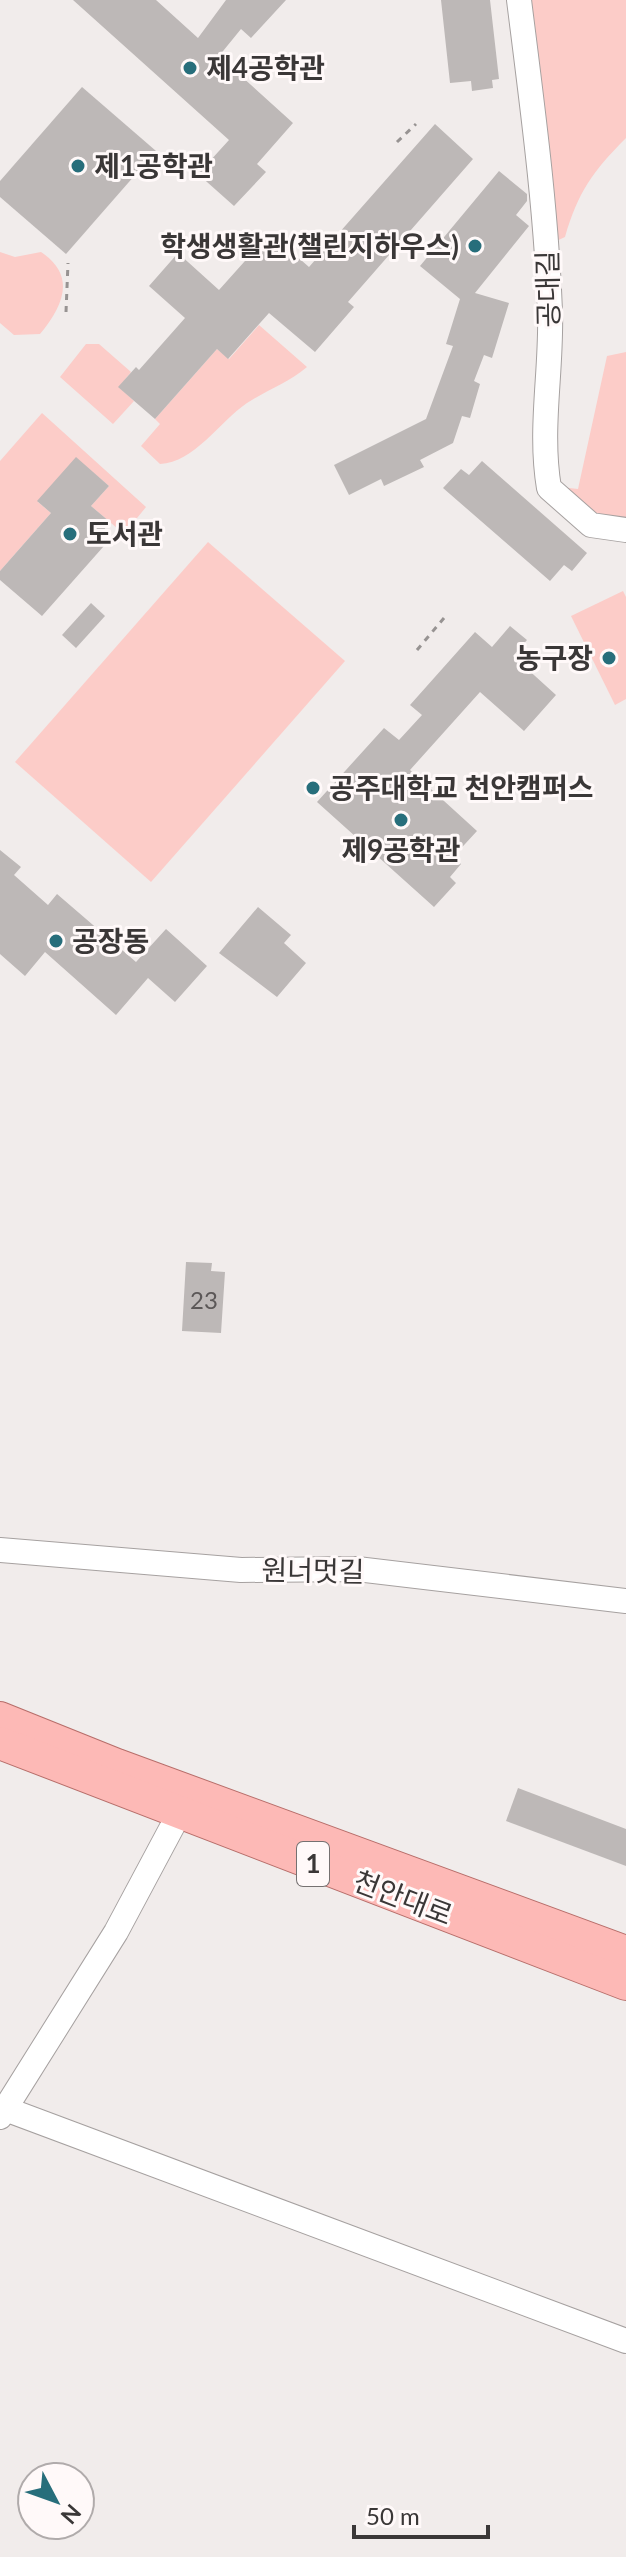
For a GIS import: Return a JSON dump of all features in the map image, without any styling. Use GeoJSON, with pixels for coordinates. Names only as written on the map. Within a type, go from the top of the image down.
{"type":"FeatureCollection","features":[{"type":"Feature","properties":{"kind":"main road","name":"천안대로"},"geometry":{"type":"LineString","coordinates":[[0,1718],[117,1765],[626,1952]]}},
{"type":"Feature","properties":{"kind":"main road","name":"천안대로"},"geometry":{"type":"LineString","coordinates":[[0,1743],[626,1984]]}},
{"type":"Feature","properties":{"kind":"street","name":"공대길"},"geometry":{"type":"LineString","coordinates":[[519,0],[547,222],[550,317],[545,442],[549,488],[591,525],[626,530]]}},
{"type":"Feature","properties":{"kind":"street","name":"원너멋길"},"geometry":{"type":"LineString","coordinates":[[0,1550],[241,1570],[357,1569],[626,1601]]}},
{"type":"Feature","properties":{"kind":"street"},"geometry":{"type":"LineString","coordinates":[[179,1814],[116,1932],[2,2111],[626,2341]]}},
{"type":"Feature","properties":{"kind":"path"},"geometry":{"type":"LineString","coordinates":[[397,142],[416,124]]}},
{"type":"Feature","properties":{"kind":"path"},"geometry":{"type":"LineString","coordinates":[[66,312],[68,263]]}},
{"type":"Feature","properties":{"kind":"path"},"geometry":{"type":"LineString","coordinates":[[417,650],[444,618]]}},
{"type":"Feature","properties":{"kind":"shaded area"},"geometry":{"type":"Polygon","coordinates":[[[523,0],[626,0],[626,138],[588,183],[575,207],[565,237],[552,243],[523,0]]]}},
{"type":"Feature","properties":{"kind":"shaded area"},"geometry":{"type":"Polygon","coordinates":[[[0,252],[15,257],[41,252],[59,271],[63,281],[60,302],[40,334],[14,335],[0,323],[0,252]]]}},
{"type":"Feature","properties":{"kind":"shaded area"},"geometry":{"type":"Polygon","coordinates":[[[259,325],[307,367],[247,403],[184,457],[160,464],[141,446],[160,424],[155,419],[217,349],[229,359],[259,325]]]}},
{"type":"Feature","properties":{"kind":"shaded area"},"geometry":{"type":"Polygon","coordinates":[[[86,344],[99,344],[131,372],[119,387],[134,401],[113,424],[60,377],[86,344]]]}},
{"type":"Feature","properties":{"kind":"shaded area"},"geometry":{"type":"Polygon","coordinates":[[[626,352],[626,522],[608,524],[552,486],[578,489],[607,356],[626,352]]]}},
{"type":"Feature","properties":{"kind":"shaded area"},"geometry":{"type":"Polygon","coordinates":[[[42,413],[146,507],[124,534],[91,506],[109,486],[76,458],[38,502],[51,513],[0,571],[0,461],[42,413]]]}},
{"type":"Feature","properties":{"kind":"shaded area"},"geometry":{"type":"Polygon","coordinates":[[[208,542],[345,661],[151,882],[15,762],[208,542]]]}},
{"type":"Feature","properties":{"kind":"shaded area","name":"농구장"},"geometry":{"type":"Polygon","coordinates":[[[623,591],[626,597],[626,699],[615,705],[571,616],[623,591]]]}},
{"type":"Feature","properties":{"kind":"building","name":"제4공학관"},"geometry":{"type":"Polygon","coordinates":[[[73,0],[156,0],[198,38],[226,0],[286,0],[251,38],[241,29],[219,56],[293,123],[257,164],[266,172],[234,206],[198,174],[229,140],[73,0]]]}},
{"type":"Feature","properties":{"kind":"building"},"geometry":{"type":"Polygon","coordinates":[[[441,0],[490,0],[499,79],[492,80],[493,88],[472,91],[471,81],[450,83],[441,0]]]}},
{"type":"Feature","properties":{"kind":"building","name":"제1공학관"},"geometry":{"type":"Polygon","coordinates":[[[82,87],[156,151],[66,254],[0,197],[0,181],[82,87]]]}},
{"type":"Feature","properties":{"kind":"building"},"geometry":{"type":"Polygon","coordinates":[[[435,124],[473,159],[348,302],[354,307],[315,352],[269,313],[228,359],[217,349],[155,419],[118,387],[136,367],[139,370],[185,318],[149,286],[178,253],[219,290],[270,233],[309,267],[435,124]]]}},
{"type":"Feature","properties":{"kind":"building"},"geometry":{"type":"Polygon","coordinates":[[[499,171],[527,194],[527,201],[516,215],[529,226],[475,293],[509,303],[492,358],[484,355],[474,381],[480,384],[470,418],[462,416],[453,443],[420,460],[424,467],[384,486],[381,479],[349,495],[334,465],[426,419],[453,346],[446,344],[460,299],[420,266],[499,171]]]}},
{"type":"Feature","properties":{"kind":"building","name":"도서관"},"geometry":{"type":"Polygon","coordinates":[[[76,457],[109,486],[91,506],[110,522],[103,531],[111,538],[42,616],[0,580],[0,571],[51,513],[37,501],[76,457]]]}},
{"type":"Feature","properties":{"kind":"building"},"geometry":{"type":"Polygon","coordinates":[[[482,461],[587,553],[572,571],[564,565],[550,581],[443,488],[461,469],[469,475],[482,461]]]}},
{"type":"Feature","properties":{"kind":"building"},"geometry":{"type":"Polygon","coordinates":[[[91,603],[105,616],[76,648],[62,635],[91,603]]]}},
{"type":"Feature","properties":{"kind":"building"},"geometry":{"type":"Polygon","coordinates":[[[510,626],[527,640],[513,656],[556,695],[524,731],[480,692],[410,770],[477,831],[453,857],[461,864],[450,877],[456,883],[434,907],[317,802],[384,728],[399,740],[422,715],[410,705],[475,632],[492,647],[510,626]]]}},
{"type":"Feature","properties":{"kind":"building","name":"공장동"},"geometry":{"type":"Polygon","coordinates":[[[0,850],[21,867],[14,875],[48,905],[57,894],[136,962],[166,929],[207,966],[175,1002],[148,978],[116,1015],[45,952],[25,976],[0,954],[0,850]]]}},
{"type":"Feature","properties":{"kind":"building"},"geometry":{"type":"Polygon","coordinates":[[[258,907],[291,935],[284,943],[306,963],[277,997],[219,953],[258,907]]]}},
{"type":"Feature","properties":{"kind":"building"},"geometry":{"type":"Polygon","coordinates":[[[186,1262],[212,1263],[211,1271],[225,1272],[221,1333],[182,1331],[186,1262]]]}},
{"type":"Feature","properties":{"kind":"building"},"geometry":{"type":"Polygon","coordinates":[[[518,1788],[626,1829],[626,1866],[506,1821],[518,1788]]]}},
{"type":"Feature","properties":{"kind":"place","name":"제4공학관"},"geometry":{"type":"Point","coordinates":[190,68]}},
{"type":"Feature","properties":{"kind":"place","name":"제1공학관"},"geometry":{"type":"Point","coordinates":[78,166]}},
{"type":"Feature","properties":{"kind":"place","name":"학생생활관(챌린지하우스)"},"geometry":{"type":"Point","coordinates":[475,246]}},
{"type":"Feature","properties":{"kind":"place","name":"도서관"},"geometry":{"type":"Point","coordinates":[70,534]}},
{"type":"Feature","properties":{"kind":"place","name":"농구장"},"geometry":{"type":"Point","coordinates":[609,658]}},
{"type":"Feature","properties":{"kind":"place","name":"공주대학교 천안캠퍼스"},"geometry":{"type":"Point","coordinates":[313,788]}},
{"type":"Feature","properties":{"kind":"place","name":"제9공학관"},"geometry":{"type":"Point","coordinates":[401,820]}},
{"type":"Feature","properties":{"kind":"place","name":"공장동"},"geometry":{"type":"Point","coordinates":[56,941]}}]}
